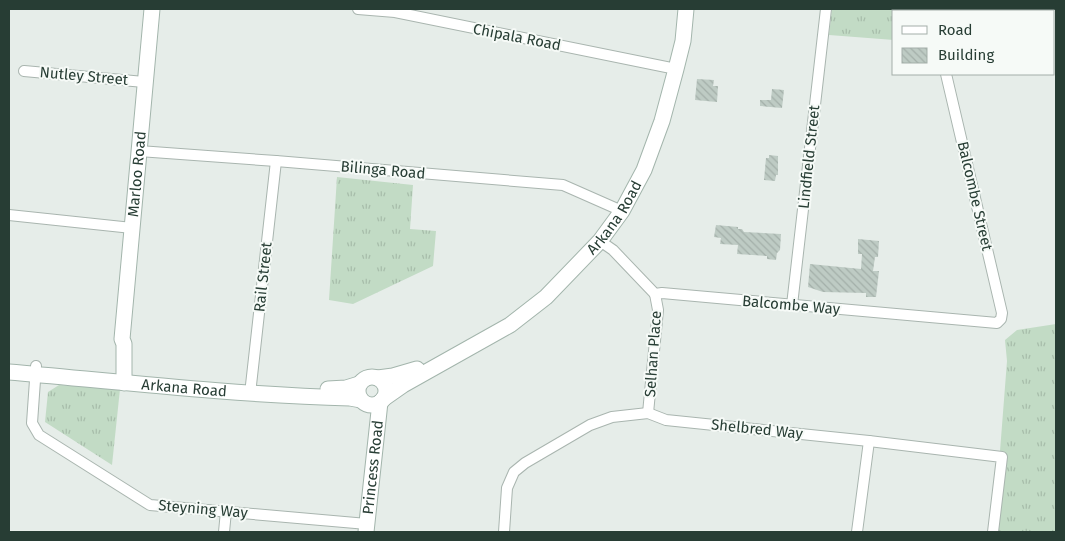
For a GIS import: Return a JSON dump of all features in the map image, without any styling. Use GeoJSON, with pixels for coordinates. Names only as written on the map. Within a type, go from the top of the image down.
{"type":"FeatureCollection","features":[{"type":"Feature","properties":{"kind":"street","name":"Marloo Road"},"geometry":{"type":"LineString","coordinates":[[119,378],[124,344],[122,339],[152,9]]}},
{"type":"Feature","properties":{"kind":"street","name":"Chipala Road"},"geometry":{"type":"LineString","coordinates":[[358,9],[395,12],[676,69]]}},
{"type":"Feature","properties":{"kind":"street","name":"Arkana Road"},"geometry":{"type":"LineString","coordinates":[[9,363],[36,370],[372,401],[403,385],[510,325],[546,297],[600,241],[622,211],[644,170],[662,121],[676,69],[683,41],[686,9]]}},
{"type":"Feature","properties":{"kind":"street","name":"Lindfield Street"},"geometry":{"type":"LineString","coordinates":[[792,304],[826,9]]}},
{"type":"Feature","properties":{"kind":"street","name":"Nutley Street"},"geometry":{"type":"LineString","coordinates":[[24,71],[144,82]]}},
{"type":"Feature","properties":{"kind":"street","name":"Balcombe Street"},"geometry":{"type":"LineString","coordinates":[[946,75],[1002,319]]}},
{"type":"Feature","properties":{"kind":"street","name":"Bilinga Road"},"geometry":{"type":"LineString","coordinates":[[139,151],[563,186],[622,211]]}},
{"type":"Feature","properties":{"kind":"street","name":"Rail Street"},"geometry":{"type":"LineString","coordinates":[[251,390],[276,161]]}},
{"type":"Feature","properties":{"kind":"street"},"geometry":{"type":"LineString","coordinates":[[9,216],[132,228]]}},
{"type":"Feature","properties":{"kind":"street"},"geometry":{"type":"LineString","coordinates":[[600,241],[613,250],[655,294]]}},
{"type":"Feature","properties":{"kind":"street","name":"Balcombe Way"},"geometry":{"type":"LineString","coordinates":[[655,294],[662,293],[792,304],[993,323],[1002,319]]}},
{"type":"Feature","properties":{"kind":"street","name":"Selhan Place"},"geometry":{"type":"LineString","coordinates":[[648,413],[658,310],[655,294]]}},
{"type":"Feature","properties":{"kind":"street","name":"Arkana Road"},"geometry":{"type":"LineString","coordinates":[[378,378],[393,376],[445,360]]}},
{"type":"Feature","properties":{"kind":"street","name":"Arkana Road"},"geometry":{"type":"LineString","coordinates":[[9,372],[36,370]]}},
{"type":"Feature","properties":{"kind":"street","name":"Steyning Way"},"geometry":{"type":"LineString","coordinates":[[36,370],[32,423],[39,435],[150,505],[335,522],[363,528]]}},
{"type":"Feature","properties":{"kind":"street"},"geometry":{"type":"LineString","coordinates":[[367,377],[378,378],[385,388],[372,401],[358,396],[359,384],[367,377]]}},
{"type":"Feature","properties":{"kind":"street","name":"Arkana Road"},"geometry":{"type":"LineString","coordinates":[[251,390],[336,389],[359,384]]}},
{"type":"Feature","properties":{"kind":"street","name":"Princess Road"},"geometry":{"type":"LineString","coordinates":[[363,528],[372,401]]}},
{"type":"Feature","properties":{"kind":"street","name":"Shelbred Way"},"geometry":{"type":"LineString","coordinates":[[504,532],[508,488],[514,472],[525,463],[590,425],[612,417],[648,413],[666,420],[1002,457],[994,532]]}},
{"type":"Feature","properties":{"kind":"street"},"geometry":{"type":"LineString","coordinates":[[857,532],[868,441]]}},
{"type":"Feature","properties":{"kind":"street"},"geometry":{"type":"LineString","coordinates":[[224,532],[226,511]]}},
{"type":"Feature","properties":{"kind":"green space"},"geometry":{"type":"Polygon","coordinates":[[[832,9],[923,9],[892,10],[892,40],[829,35],[832,9]]]}},
{"type":"Feature","properties":{"kind":"green space"},"geometry":{"type":"Polygon","coordinates":[[[337,177],[413,185],[410,229],[436,231],[433,266],[353,304],[329,300],[337,177]]]}},
{"type":"Feature","properties":{"kind":"green space"},"geometry":{"type":"Polygon","coordinates":[[[1056,324],[1056,532],[991,532],[999,464],[1007,361],[1005,340],[1017,330],[1056,324]]]}},
{"type":"Feature","properties":{"kind":"green space"},"geometry":{"type":"Polygon","coordinates":[[[59,385],[120,389],[112,465],[45,422],[48,392],[59,385]]]}},
{"type":"Feature","properties":{"kind":"building"},"geometry":{"type":"Polygon","coordinates":[[[697,79],[714,80],[713,86],[718,86],[717,102],[695,100],[697,79]]]}},
{"type":"Feature","properties":{"kind":"building"},"geometry":{"type":"Polygon","coordinates":[[[772,89],[784,90],[782,108],[760,106],[760,100],[771,100],[772,89]]]}},
{"type":"Feature","properties":{"kind":"building"},"geometry":{"type":"Polygon","coordinates":[[[769,155],[778,156],[778,175],[776,175],[775,181],[764,180],[766,158],[769,158],[769,155]]]}},
{"type":"Feature","properties":{"kind":"building"},"geometry":{"type":"Polygon","coordinates":[[[716,225],[738,227],[738,229],[742,229],[744,232],[781,234],[780,250],[777,253],[776,260],[767,259],[767,256],[737,254],[738,245],[720,244],[721,238],[714,237],[716,225]]]}},
{"type":"Feature","properties":{"kind":"building"},"geometry":{"type":"Polygon","coordinates":[[[858,239],[879,241],[878,257],[875,257],[873,271],[879,271],[876,297],[866,297],[866,293],[823,292],[808,287],[810,264],[861,269],[862,254],[858,254],[858,239]]]}}]}
